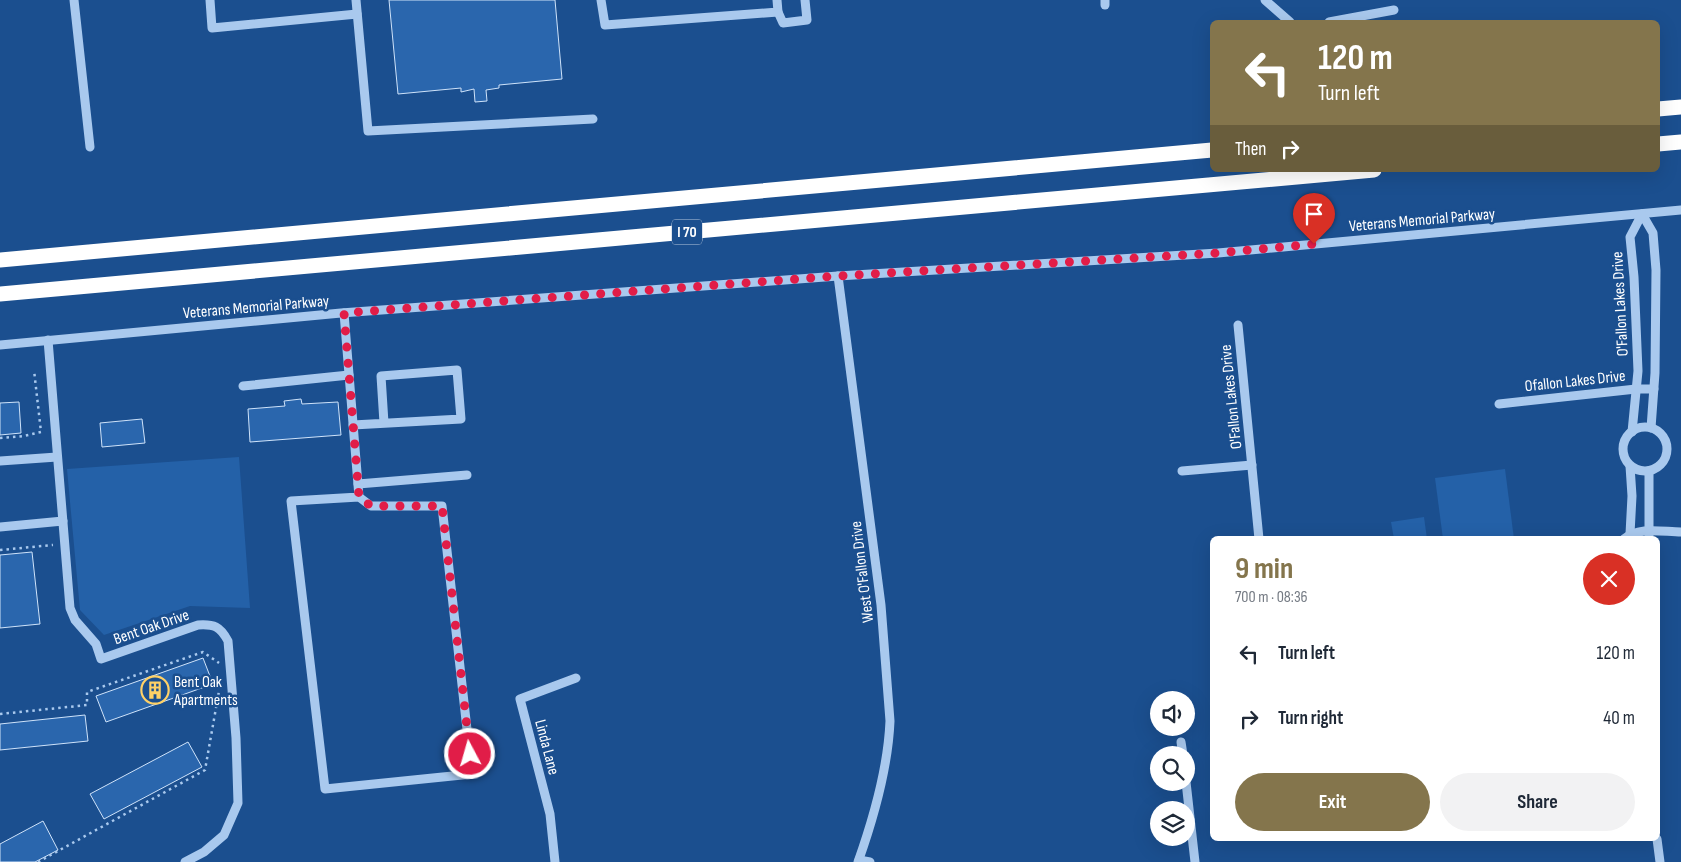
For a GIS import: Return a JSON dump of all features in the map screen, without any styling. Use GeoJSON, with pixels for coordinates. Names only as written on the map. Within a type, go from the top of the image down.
{"type":"FeatureCollection","features":[{"type":"Feature","properties":{"kind":"highway"},"geometry":{"type":"LineString","coordinates":[[1660,110],[1681,107]]}},
{"type":"Feature","properties":{"kind":"highway"},"geometry":{"type":"LineString","coordinates":[[1660,144],[1681,142]]}},
{"type":"Feature","properties":{"kind":"highway","name":"I 70"},"geometry":{"type":"LineString","coordinates":[[0,260],[1210,150]]}},
{"type":"Feature","properties":{"kind":"highway","name":"I 70"},"geometry":{"type":"LineString","coordinates":[[0,294],[1352,172]]}},
{"type":"Feature","properties":{"kind":"street"},"geometry":{"type":"LineString","coordinates":[[74,0],[90,147]]}},
{"type":"Feature","properties":{"kind":"street"},"geometry":{"type":"LineString","coordinates":[[210,0],[212,28],[357,14]]}},
{"type":"Feature","properties":{"kind":"street"},"geometry":{"type":"LineString","coordinates":[[356,0],[368,131],[593,119]]}},
{"type":"Feature","properties":{"kind":"street"},"geometry":{"type":"LineString","coordinates":[[601,0],[605,25],[778,12]]}},
{"type":"Feature","properties":{"kind":"street"},"geometry":{"type":"LineString","coordinates":[[777,0],[778,12],[783,23],[807,20],[805,0]]}},
{"type":"Feature","properties":{"kind":"street"},"geometry":{"type":"LineString","coordinates":[[1265,0],[1288,20]]}},
{"type":"Feature","properties":{"kind":"street"},"geometry":{"type":"LineString","coordinates":[[1339,20],[1394,10]]}},
{"type":"Feature","properties":{"kind":"street","name":"Veterans Memorial Parkway"},"geometry":{"type":"LineString","coordinates":[[0,345],[344,313],[838,276],[1218,253],[1681,210]]}},
{"type":"Feature","properties":{"kind":"street","name":"O'Fallon Lakes Drive"},"geometry":{"type":"LineString","coordinates":[[1627,536],[1632,496],[1630,466],[1626,461],[1623,448],[1628,435],[1632,432],[1638,371],[1634,277],[1630,237],[1642,214]]}},
{"type":"Feature","properties":{"kind":"street","name":"O'Fallon Lakes Drive"},"geometry":{"type":"LineString","coordinates":[[1642,214],[1653,232],[1656,270],[1654,389],[1651,428]]}},
{"type":"Feature","properties":{"kind":"street","name":"West O'Fallon Drive"},"geometry":{"type":"LineString","coordinates":[[838,276],[881,605],[890,720],[890,737],[880,792],[859,861]]}},
{"type":"Feature","properties":{"kind":"street"},"geometry":{"type":"LineString","coordinates":[[344,313],[359,497],[371,506],[442,506],[472,774],[325,790],[291,502],[359,497]]}},
{"type":"Feature","properties":{"kind":"street","name":"O'Fallon Lakes Drive"},"geometry":{"type":"LineString","coordinates":[[1238,325],[1259,536]]}},
{"type":"Feature","properties":{"kind":"street","name":"Bent Oak Drive"},"geometry":{"type":"LineString","coordinates":[[48,340],[70,608],[75,620],[96,644],[101,659],[198,625],[211,624],[223,631],[228,641],[236,738],[238,803],[224,835],[204,852],[185,862]]}},
{"type":"Feature","properties":{"kind":"street"},"geometry":{"type":"LineString","coordinates":[[353,425],[461,419],[457,370],[382,376],[384,423]]}},
{"type":"Feature","properties":{"kind":"street"},"geometry":{"type":"LineString","coordinates":[[243,386],[349,375]]}},
{"type":"Feature","properties":{"kind":"street","name":"Ofallon Lakes Drive"},"geometry":{"type":"LineString","coordinates":[[1499,404],[1636,389],[1654,389]]}},
{"type":"Feature","properties":{"kind":"street"},"geometry":{"type":"LineString","coordinates":[[1630,466],[1635,469],[1649,471],[1662,463],[1666,449],[1662,436],[1651,428],[1638,429],[1632,432]]}},
{"type":"Feature","properties":{"kind":"street"},"geometry":{"type":"LineString","coordinates":[[0,461],[57,457]]}},
{"type":"Feature","properties":{"kind":"street","name":"O'Fallon Lakes Drive"},"geometry":{"type":"LineString","coordinates":[[1182,471],[1252,465]]}},
{"type":"Feature","properties":{"kind":"street"},"geometry":{"type":"LineString","coordinates":[[1649,471],[1650,535]]}},
{"type":"Feature","properties":{"kind":"street"},"geometry":{"type":"LineString","coordinates":[[358,484],[467,475]]}},
{"type":"Feature","properties":{"kind":"street"},"geometry":{"type":"LineString","coordinates":[[0,527],[62,521]]}},
{"type":"Feature","properties":{"kind":"street","name":"O'Fallon Lakes Drive"},"geometry":{"type":"LineString","coordinates":[[1627,536],[1637,531],[1650,535],[1681,532]]}},
{"type":"Feature","properties":{"kind":"street","name":"Linda Lane"},"geometry":{"type":"LineString","coordinates":[[555,862],[550,814],[520,699],[576,678]]}},
{"type":"Feature","properties":{"kind":"street"},"geometry":{"type":"LineString","coordinates":[[1181,742],[1182,746]]}},
{"type":"Feature","properties":{"kind":"street"},"geometry":{"type":"LineString","coordinates":[[1187,791],[1195,862]]}},
{"type":"Feature","properties":{"kind":"street"},"geometry":{"type":"LineString","coordinates":[[1657,841],[1660,862]]}},
{"type":"Feature","properties":{"kind":"street"},"geometry":{"type":"LineString","coordinates":[[859,861],[870,862]]}},
{"type":"Feature","properties":{"kind":"path"},"geometry":{"type":"LineString","coordinates":[[0,438],[41,432],[34,370]]}},
{"type":"Feature","properties":{"kind":"path"},"geometry":{"type":"LineString","coordinates":[[0,550],[57,544]]}},
{"type":"Feature","properties":{"kind":"path"},"geometry":{"type":"LineString","coordinates":[[0,714],[87,705],[87,692],[203,652],[218,662],[219,670]]}},
{"type":"Feature","properties":{"kind":"path"},"geometry":{"type":"LineString","coordinates":[[38,862],[205,770],[220,685]]}},
{"type":"Feature","properties":{"kind":"shaded area"},"geometry":{"type":"Polygon","coordinates":[[[239,457],[250,608],[190,606],[104,635],[80,610],[67,469],[239,457]]]}},
{"type":"Feature","properties":{"kind":"shaded area"},"geometry":{"type":"Polygon","coordinates":[[[1505,469],[1514,536],[1443,536],[1435,478],[1505,469]]]}},
{"type":"Feature","properties":{"kind":"shaded area"},"geometry":{"type":"Polygon","coordinates":[[[1424,517],[1427,536],[1393,536],[1391,522],[1424,517]]]}},
{"type":"Feature","properties":{"kind":"building"},"geometry":{"type":"Polygon","coordinates":[[[389,0],[555,0],[562,79],[499,85],[499,88],[486,90],[487,101],[475,102],[474,89],[461,92],[461,88],[398,94],[389,0]]]}},
{"type":"Feature","properties":{"kind":"building"},"geometry":{"type":"Polygon","coordinates":[[[301,399],[302,404],[338,402],[341,435],[250,442],[248,409],[285,406],[284,401],[301,399]]]}},
{"type":"Feature","properties":{"kind":"building"},"geometry":{"type":"Polygon","coordinates":[[[19,402],[21,433],[0,435],[0,403],[19,402]]]}},
{"type":"Feature","properties":{"kind":"building"},"geometry":{"type":"Polygon","coordinates":[[[142,419],[145,443],[102,447],[100,423],[142,419]]]}},
{"type":"Feature","properties":{"kind":"building"},"geometry":{"type":"Polygon","coordinates":[[[32,552],[40,624],[0,628],[0,555],[32,552]]]}},
{"type":"Feature","properties":{"kind":"building","name":"Bent Oak Apartments"},"geometry":{"type":"Polygon","coordinates":[[[203,658],[213,684],[106,722],[96,696],[203,658]]]}},
{"type":"Feature","properties":{"kind":"building"},"geometry":{"type":"Polygon","coordinates":[[[85,715],[88,741],[0,750],[0,724],[85,715]]]}},
{"type":"Feature","properties":{"kind":"building","name":"Bent Oak Apartments"},"geometry":{"type":"Polygon","coordinates":[[[188,742],[202,767],[104,819],[90,794],[188,742]]]}},
{"type":"Feature","properties":{"kind":"building"},"geometry":{"type":"Polygon","coordinates":[[[43,821],[58,850],[35,862],[0,862],[0,844],[43,821]]]}},
{"type":"Feature","properties":{"kind":"place","name":"Bent Oak Apartments"},"geometry":{"type":"Point","coordinates":[155,690]}},
{"type":"Feature","properties":{"kind":"route"},"geometry":{"type":"LineString","coordinates":[[470,754],[442,506],[371,506],[359,497],[344,313],[838,276],[1218,253],[1314,244]]}}]}
